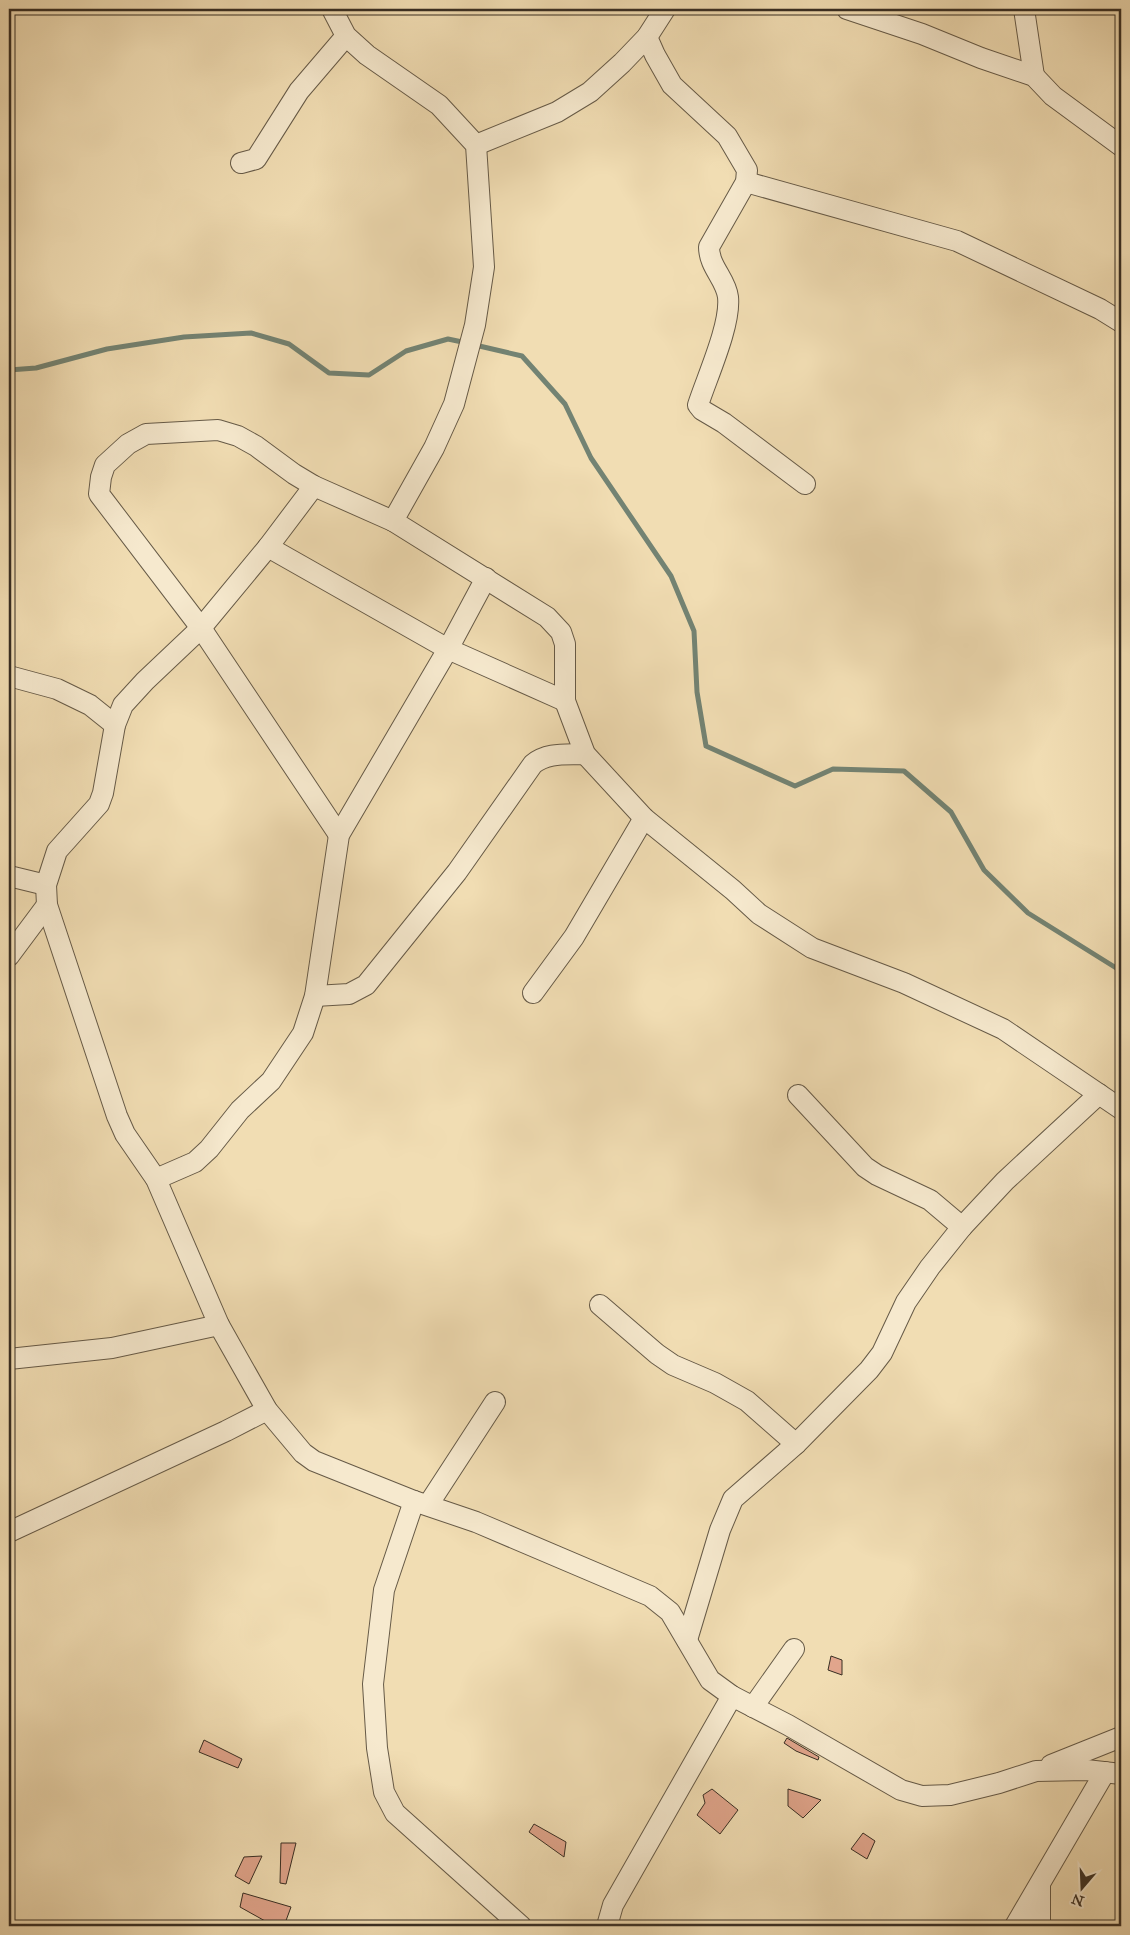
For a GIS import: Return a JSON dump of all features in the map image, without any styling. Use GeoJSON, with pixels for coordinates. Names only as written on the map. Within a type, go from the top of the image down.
{"type":"FeatureCollection","features":[{"type":"Feature","properties":{"kind":"street"},"geometry":{"type":"LineString","coordinates":[[332,9],[346,36],[367,55],[440,105],[476,145],[484,267],[476,325],[454,404],[434,448],[393,521]]}},
{"type":"Feature","properties":{"kind":"street"},"geometry":{"type":"LineString","coordinates":[[476,145],[557,112],[590,92],[647,37],[665,9]]}},
{"type":"Feature","properties":{"kind":"street"},"geometry":{"type":"LineString","coordinates":[[847,9],[922,34],[981,58],[1034,76],[1053,96],[1121,146]]}},
{"type":"Feature","properties":{"kind":"street"},"geometry":{"type":"LineString","coordinates":[[1024,9],[1034,76]]}},
{"type":"Feature","properties":{"kind":"street"},"geometry":{"type":"LineString","coordinates":[[241,163],[256,159],[300,91],[346,36]]}},
{"type":"Feature","properties":{"kind":"street"},"geometry":{"type":"LineString","coordinates":[[647,37],[655,56],[672,85],[727,136],[746,170],[746,182],[709,247],[709,255],[715,270],[726,285],[728,314],[698,405],[702,410],[724,423],[805,484]]}},
{"type":"Feature","properties":{"kind":"street"},"geometry":{"type":"LineString","coordinates":[[746,182],[957,242],[1100,309],[1121,322]]}},
{"type":"Feature","properties":{"kind":"street"},"geometry":{"type":"LineString","coordinates":[[339,835],[200,628],[100,494],[101,477],[106,465],[128,444],[146,434],[218,430],[238,436],[256,446],[314,486],[393,521],[548,617],[561,632],[565,644],[566,701],[585,754],[644,818],[733,890],[759,914],[812,948],[904,983],[1003,1029],[1121,1109]]}},
{"type":"Feature","properties":{"kind":"street"},"geometry":{"type":"LineString","coordinates":[[314,486],[268,548],[200,628],[123,705],[114,725],[103,793],[99,804],[94,812],[57,851],[46,885],[47,905],[117,1116],[125,1134],[156,1179],[219,1325],[267,1410],[294,1444],[314,1461],[421,1503],[476,1522],[650,1596],[670,1612],[710,1680],[732,1696],[901,1790],[922,1796],[950,1795],[999,1783],[1036,1771],[1093,1750],[1121,1737]]}},
{"type":"Feature","properties":{"kind":"street"},"geometry":{"type":"LineString","coordinates":[[268,548],[448,649],[566,701]]}},
{"type":"Feature","properties":{"kind":"street"},"geometry":{"type":"LineString","coordinates":[[156,1179],[195,1162],[209,1149],[240,1110],[270,1081],[302,1033],[315,996],[339,835],[448,649],[486,578]]}},
{"type":"Feature","properties":{"kind":"street"},"geometry":{"type":"LineString","coordinates":[[9,676],[57,689],[90,705],[114,725]]}},
{"type":"Feature","properties":{"kind":"street"},"geometry":{"type":"LineString","coordinates":[[315,996],[349,994],[366,985],[457,872],[533,764],[541,758],[550,755],[585,754]]}},
{"type":"Feature","properties":{"kind":"street"},"geometry":{"type":"LineString","coordinates":[[533,993],[574,937],[644,818]]}},
{"type":"Feature","properties":{"kind":"street"},"geometry":{"type":"LineString","coordinates":[[9,876],[46,885]]}},
{"type":"Feature","properties":{"kind":"street"},"geometry":{"type":"LineString","coordinates":[[9,956],[47,905]]}},
{"type":"Feature","properties":{"kind":"street"},"geometry":{"type":"LineString","coordinates":[[687,1640],[729,1505],[750,1482],[796,1444],[869,1370],[882,1353],[906,1302],[930,1267],[962,1227],[1006,1180],[1099,1094]]}},
{"type":"Feature","properties":{"kind":"street"},"geometry":{"type":"LineString","coordinates":[[798,1095],[865,1167],[877,1175],[930,1200],[962,1227]]}},
{"type":"Feature","properties":{"kind":"street"},"geometry":{"type":"LineString","coordinates":[[600,1306],[656,1354],[673,1365],[714,1383],[747,1401],[796,1444]]}},
{"type":"Feature","properties":{"kind":"street"},"geometry":{"type":"LineString","coordinates":[[9,1359],[112,1348],[219,1325]]}},
{"type":"Feature","properties":{"kind":"street"},"geometry":{"type":"LineString","coordinates":[[495,1402],[421,1503],[384,1590],[373,1684],[377,1748],[384,1792],[395,1813],[521,1926]]}},
{"type":"Feature","properties":{"kind":"street"},"geometry":{"type":"LineString","coordinates":[[9,1532],[267,1410]]}},
{"type":"Feature","properties":{"kind":"street"},"geometry":{"type":"LineString","coordinates":[[753,1706],[794,1649]]}},
{"type":"Feature","properties":{"kind":"street"},"geometry":{"type":"LineString","coordinates":[[607,1926],[613,1905],[732,1696]]}},
{"type":"Feature","properties":{"kind":"street"},"geometry":{"type":"LineString","coordinates":[[1015,1926],[1113,1773],[1086,1770],[1036,1771]]}},
{"type":"Feature","properties":{"kind":"street"},"geometry":{"type":"LineString","coordinates":[[1040,1885],[1040,1926]]}},
{"type":"Feature","properties":{"kind":"building"},"geometry":{"type":"Polygon","coordinates":[[[831,1656],[842,1660],[842,1675],[828,1670],[831,1656]]]}},
{"type":"Feature","properties":{"kind":"building"},"geometry":{"type":"Polygon","coordinates":[[[787,1738],[819,1757],[818,1760],[796,1751],[784,1743],[787,1738]]]}},
{"type":"Feature","properties":{"kind":"building"},"geometry":{"type":"Polygon","coordinates":[[[204,1740],[242,1759],[238,1768],[199,1752],[204,1740]]]}},
{"type":"Feature","properties":{"kind":"building"},"geometry":{"type":"Polygon","coordinates":[[[712,1789],[738,1810],[720,1834],[697,1815],[705,1803],[703,1795],[712,1789]]]}},
{"type":"Feature","properties":{"kind":"building"},"geometry":{"type":"Polygon","coordinates":[[[788,1789],[821,1800],[803,1818],[788,1806],[788,1789]]]}},
{"type":"Feature","properties":{"kind":"building"},"geometry":{"type":"Polygon","coordinates":[[[534,1824],[566,1842],[564,1857],[529,1832],[534,1824]]]}},
{"type":"Feature","properties":{"kind":"building"},"geometry":{"type":"Polygon","coordinates":[[[863,1833],[875,1841],[867,1859],[851,1849],[863,1833]]]}},
{"type":"Feature","properties":{"kind":"building"},"geometry":{"type":"Polygon","coordinates":[[[281,1843],[296,1843],[286,1884],[280,1883],[281,1843]]]}},
{"type":"Feature","properties":{"kind":"building"},"geometry":{"type":"Polygon","coordinates":[[[262,1856],[249,1884],[235,1876],[244,1857],[262,1856]]]}},
{"type":"Feature","properties":{"kind":"building"},"geometry":{"type":"Polygon","coordinates":[[[243,1893],[291,1907],[284,1926],[274,1926],[240,1907],[243,1893]]]}},
{"type":"Feature","properties":{"kind":"waterway"},"geometry":{"type":"LineString","coordinates":[[9,370],[36,368],[107,349],[184,337],[251,333],[289,344],[329,373],[369,375],[406,351],[448,339],[467,343]]}},
{"type":"Feature","properties":{"kind":"waterway"},"geometry":{"type":"LineString","coordinates":[[475,345],[522,356],[565,404],[591,458],[671,576],[694,631],[697,692],[706,746],[795,786],[833,769],[904,771],[951,812],[984,870],[1028,913],[1121,971]]}}]}
